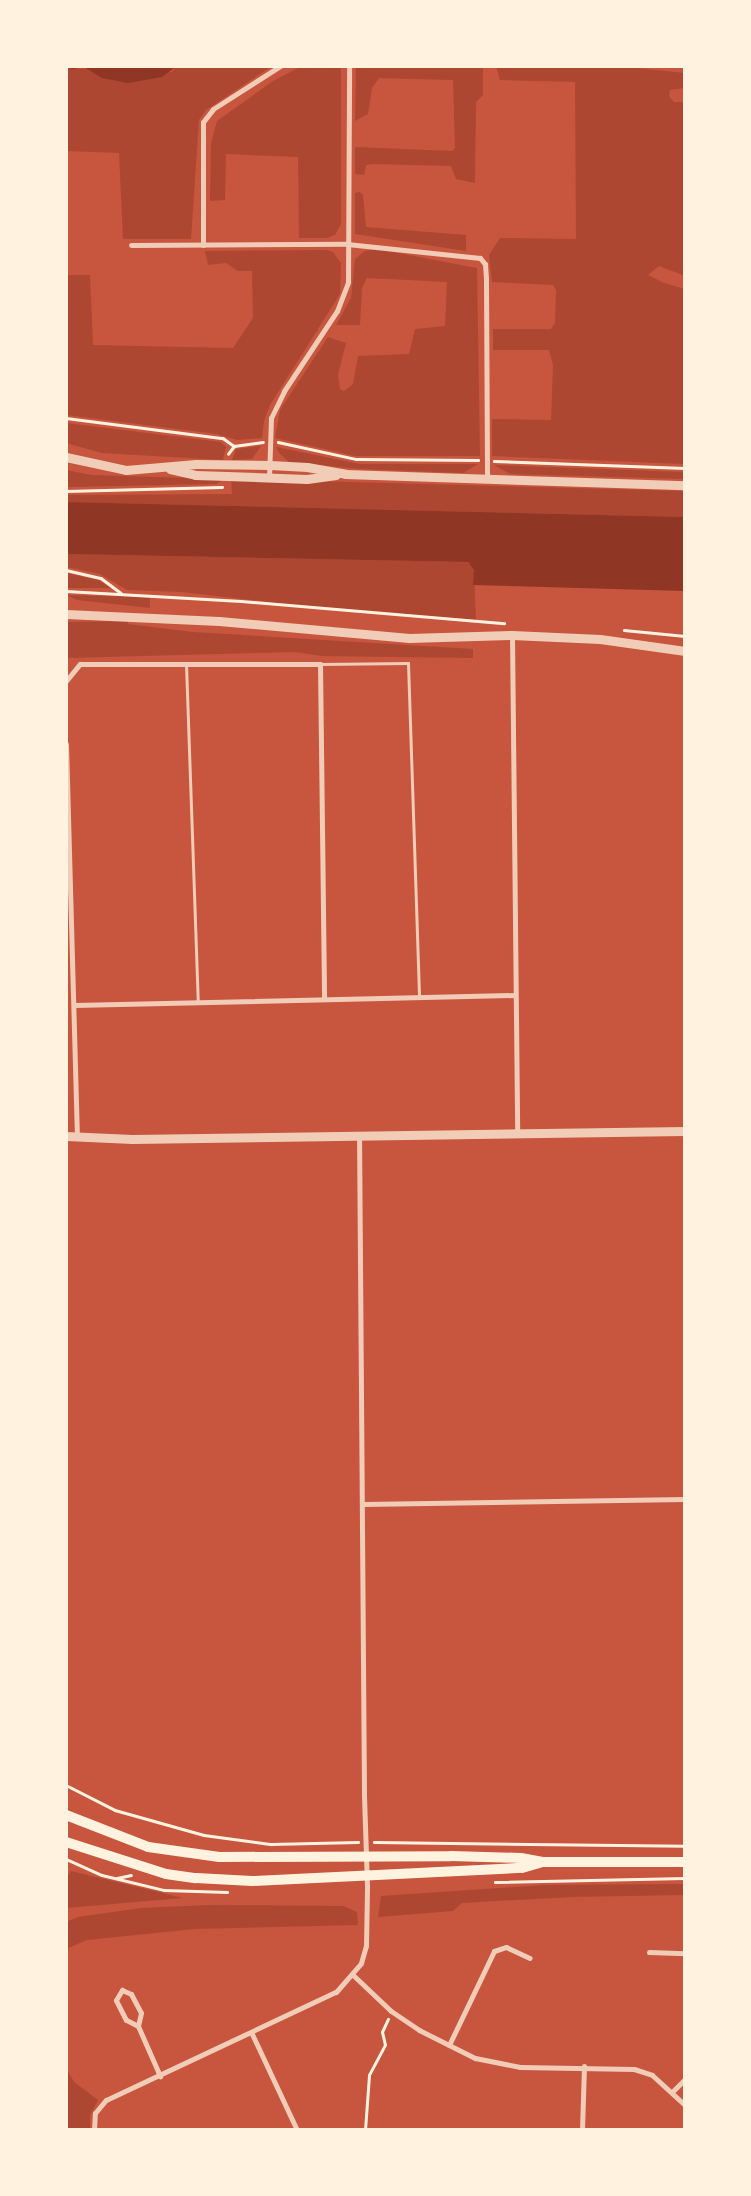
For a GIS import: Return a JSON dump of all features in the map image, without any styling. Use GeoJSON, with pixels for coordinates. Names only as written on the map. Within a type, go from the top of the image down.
{"type":"FeatureCollection","features":[{"type":"Feature","properties":{"kind":"main road"},"geometry":{"type":"LineString","coordinates":[[66,1815],[148,1847],[186,1854],[219,1857],[367,1856],[521,1858],[543,1862],[685,1862]]}},
{"type":"Feature","properties":{"kind":"main road"},"geometry":{"type":"LineString","coordinates":[[66,1842],[166,1874],[196,1878],[252,1881],[522,1868],[543,1862]]}},
{"type":"Feature","properties":{"kind":"street"},"geometry":{"type":"LineString","coordinates":[[203,245],[203,122],[213,109],[280,66]]}},
{"type":"Feature","properties":{"kind":"street"},"geometry":{"type":"LineString","coordinates":[[269,478],[271,418],[276,406],[344,299],[348,282],[349,66]]}},
{"type":"Feature","properties":{"kind":"street"},"geometry":{"type":"LineString","coordinates":[[131,245],[347,244],[480,258],[485,264],[487,480]]}},
{"type":"Feature","properties":{"kind":"street"},"geometry":{"type":"LineString","coordinates":[[66,457],[126,470],[227,464],[270,465],[307,467],[345,474],[685,485]]}},
{"type":"Feature","properties":{"kind":"street"},"geometry":{"type":"LineString","coordinates":[[165,468],[195,475],[269,478],[307,479],[345,474]]}},
{"type":"Feature","properties":{"kind":"street"},"geometry":{"type":"LineString","coordinates":[[66,614],[218,621],[409,638],[512,635],[600,639],[685,652]]}},
{"type":"Feature","properties":{"kind":"street"},"geometry":{"type":"LineString","coordinates":[[512,635],[517,1132]]}},
{"type":"Feature","properties":{"kind":"street"},"geometry":{"type":"LineString","coordinates":[[66,681],[80,664],[320,664],[324,998]]}},
{"type":"Feature","properties":{"kind":"street"},"geometry":{"type":"LineString","coordinates":[[66,744],[77,1137]]}},
{"type":"Feature","properties":{"kind":"street"},"geometry":{"type":"LineString","coordinates":[[74,1005],[515,995]]}},
{"type":"Feature","properties":{"kind":"street"},"geometry":{"type":"LineString","coordinates":[[66,1136],[132,1139],[685,1131]]}},
{"type":"Feature","properties":{"kind":"street"},"geometry":{"type":"LineString","coordinates":[[94,2130],[95,2114],[106,2100],[252,2034],[336,1992],[354,1975],[366,1946],[367,1856],[364,1795],[359,1135]]}},
{"type":"Feature","properties":{"kind":"street"},"geometry":{"type":"LineString","coordinates":[[363,1504],[685,1499]]}},
{"type":"Feature","properties":{"kind":"street"},"geometry":{"type":"LineString","coordinates":[[449,2046],[494,1951],[506,1947],[530,1958]]}},
{"type":"Feature","properties":{"kind":"street"},"geometry":{"type":"LineString","coordinates":[[649,1952],[685,1953]]}},
{"type":"Feature","properties":{"kind":"street"},"geometry":{"type":"LineString","coordinates":[[354,1975],[391,2011],[449,2046],[500,2065],[584,2066],[634,2069],[652,2076],[673,2091],[685,2105]]}},
{"type":"Feature","properties":{"kind":"street"},"geometry":{"type":"LineString","coordinates":[[138,2026],[126,2020],[116,2000],[122,1990],[131,1994],[141,2014],[138,2026],[160,2076]]}},
{"type":"Feature","properties":{"kind":"street"},"geometry":{"type":"LineString","coordinates":[[252,2034],[296,2130]]}},
{"type":"Feature","properties":{"kind":"street"},"geometry":{"type":"LineString","coordinates":[[582,2130],[584,2066]]}},
{"type":"Feature","properties":{"kind":"street"},"geometry":{"type":"LineString","coordinates":[[673,2091],[685,2079]]}},
{"type":"Feature","properties":{"kind":"lane"},"geometry":{"type":"LineString","coordinates":[[320,664],[408,663],[419,996]]}},
{"type":"Feature","properties":{"kind":"lane"},"geometry":{"type":"LineString","coordinates":[[186,664],[198,1001]]}},
{"type":"Feature","properties":{"kind":"path"},"geometry":{"type":"LineString","coordinates":[[66,418],[223,438],[234,446],[269,442],[294,444],[356,459],[487,460],[685,468]]}},
{"type":"Feature","properties":{"kind":"path"},"geometry":{"type":"LineString","coordinates":[[227,464],[234,446]]}},
{"type":"Feature","properties":{"kind":"path"},"geometry":{"type":"LineString","coordinates":[[66,491],[220,488],[225,485],[227,476]]}},
{"type":"Feature","properties":{"kind":"path"},"geometry":{"type":"LineString","coordinates":[[66,570],[102,578],[122,594]]}},
{"type":"Feature","properties":{"kind":"path"},"geometry":{"type":"LineString","coordinates":[[66,591],[511,624]]}},
{"type":"Feature","properties":{"kind":"path"},"geometry":{"type":"LineString","coordinates":[[620,630],[685,636]]}},
{"type":"Feature","properties":{"kind":"path"},"geometry":{"type":"LineString","coordinates":[[66,1785],[115,1810],[154,1823],[204,1835],[270,1844]]}},
{"type":"Feature","properties":{"kind":"path"},"geometry":{"type":"LineString","coordinates":[[66,1859],[115,1878]]}},
{"type":"Feature","properties":{"kind":"path"},"geometry":{"type":"LineString","coordinates":[[365,2130],[369,2075],[385,2045],[382,2032],[391,2011]]}},
{"type":"Feature","properties":{"kind":"shaded area"},"geometry":{"type":"Polygon","coordinates":[[[66,66],[177,66],[162,77],[128,83],[102,78],[84,67],[72,69],[66,66]]]}},
{"type":"Feature","properties":{"kind":"shaded area"},"geometry":{"type":"Polygon","coordinates":[[[177,66],[272,66],[206,110],[199,120],[191,239],[123,239],[119,153],[66,151],[66,68],[172,72],[177,66]]]}},
{"type":"Feature","properties":{"kind":"shaded area"},"geometry":{"type":"Polygon","coordinates":[[[302,66],[339,66],[341,70],[341,224],[335,235],[327,238],[299,238],[298,157],[226,154],[225,200],[210,201],[211,143],[217,121],[273,81],[302,66]]]}},
{"type":"Feature","properties":{"kind":"shaded area"},"geometry":{"type":"Polygon","coordinates":[[[356,66],[483,66],[483,95],[476,102],[475,183],[456,179],[451,166],[373,164],[366,165],[364,175],[355,174],[355,147],[452,151],[455,148],[453,80],[379,78],[372,88],[368,114],[355,121],[356,66]]]}},
{"type":"Feature","properties":{"kind":"shaded area"},"geometry":{"type":"Polygon","coordinates":[[[496,66],[617,66],[685,73],[685,88],[670,90],[669,96],[674,102],[685,102],[685,276],[659,266],[648,275],[664,283],[685,289],[685,464],[492,456],[492,419],[551,420],[553,365],[549,350],[493,350],[493,329],[551,329],[555,323],[556,290],[553,285],[492,282],[489,255],[500,238],[576,239],[575,82],[500,80],[496,66]]]}},
{"type":"Feature","properties":{"kind":"shaded area"},"geometry":{"type":"Polygon","coordinates":[[[360,192],[363,195],[366,227],[466,235],[466,251],[355,234],[355,193],[360,192]]]}},
{"type":"Feature","properties":{"kind":"shaded area"},"geometry":{"type":"Polygon","coordinates":[[[377,249],[477,268],[480,456],[355,456],[275,438],[280,410],[328,337],[346,343],[338,375],[340,389],[344,391],[353,384],[358,356],[409,354],[415,329],[445,326],[447,282],[367,278],[362,288],[360,325],[336,325],[351,298],[355,259],[365,251],[377,249]]]}},
{"type":"Feature","properties":{"kind":"shaded area"},"geometry":{"type":"Polygon","coordinates":[[[327,250],[333,252],[341,263],[340,294],[270,405],[264,421],[262,438],[237,440],[217,434],[66,415],[66,275],[90,275],[93,345],[233,348],[253,318],[252,271],[238,271],[226,263],[208,265],[205,251],[327,250]]]}},
{"type":"Feature","properties":{"kind":"shaded area"},"geometry":{"type":"Polygon","coordinates":[[[66,423],[221,442],[226,447],[223,460],[102,453],[66,443],[66,423]]]}},
{"type":"Feature","properties":{"kind":"shaded area"},"geometry":{"type":"Polygon","coordinates":[[[261,446],[252,459],[232,460],[236,449],[261,446]]]}},
{"type":"Feature","properties":{"kind":"shaded area"},"geometry":{"type":"Polygon","coordinates":[[[276,447],[360,464],[478,464],[463,473],[360,469],[289,462],[280,454],[276,447]]]}},
{"type":"Feature","properties":{"kind":"shaded area"},"geometry":{"type":"Polygon","coordinates":[[[494,465],[685,472],[685,479],[510,474],[494,465]]]}},
{"type":"Feature","properties":{"kind":"shaded area"},"geometry":{"type":"Polygon","coordinates":[[[66,470],[92,475],[223,479],[217,484],[66,487],[66,470]]]}},
{"type":"Feature","properties":{"kind":"shaded area"},"geometry":{"type":"Polygon","coordinates":[[[231,479],[685,491],[685,517],[66,502],[66,495],[232,494],[231,479]]]}},
{"type":"Feature","properties":{"kind":"shaded area"},"geometry":{"type":"Polygon","coordinates":[[[66,502],[685,517],[685,591],[473,585],[474,570],[468,562],[66,554],[66,502]]]}},
{"type":"Feature","properties":{"kind":"shaded area"},"geometry":{"type":"Polygon","coordinates":[[[66,554],[468,562],[474,570],[476,620],[311,607],[182,592],[127,590],[100,574],[66,567],[66,554]]]}},
{"type":"Feature","properties":{"kind":"shaded area"},"geometry":{"type":"Polygon","coordinates":[[[66,573],[98,580],[111,588],[66,588],[66,573]]]}},
{"type":"Feature","properties":{"kind":"shaded area"},"geometry":{"type":"Polygon","coordinates":[[[66,595],[150,597],[150,608],[77,600],[66,595]]]}},
{"type":"Feature","properties":{"kind":"shaded area"},"geometry":{"type":"Polygon","coordinates":[[[128,621],[128,624],[193,632],[473,649],[473,658],[322,656],[295,652],[66,658],[66,622],[128,621]]]}},
{"type":"Feature","properties":{"kind":"shaded area"},"geometry":{"type":"Polygon","coordinates":[[[71,1871],[183,1898],[66,1908],[66,1879],[71,1871]]]}},
{"type":"Feature","properties":{"kind":"shaded area"},"geometry":{"type":"Polygon","coordinates":[[[685,1884],[685,1895],[571,1897],[462,1903],[453,1911],[378,1917],[381,1896],[544,1885],[685,1884]]]}},
{"type":"Feature","properties":{"kind":"shaded area"},"geometry":{"type":"Polygon","coordinates":[[[209,1905],[343,1906],[357,1912],[358,1925],[195,1929],[87,1940],[66,1949],[66,1922],[78,1917],[141,1908],[209,1905]]]}},
{"type":"Feature","properties":{"kind":"shaded area"},"geometry":{"type":"Polygon","coordinates":[[[66,2068],[74,2082],[98,2100],[90,2115],[90,2130],[66,2130],[66,2068]]]}}]}
